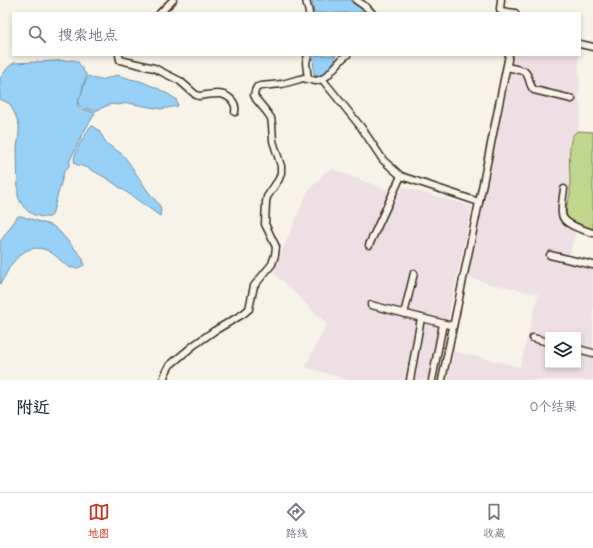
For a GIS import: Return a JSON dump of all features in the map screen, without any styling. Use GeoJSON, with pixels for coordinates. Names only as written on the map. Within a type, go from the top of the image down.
{"type":"FeatureCollection","features":[{"type":"Feature","properties":{"kind":"street"},"geometry":{"type":"LineString","coordinates":[[161,12],[173,0]]}},
{"type":"Feature","properties":{"kind":"street"},"geometry":{"type":"LineString","coordinates":[[306,0],[310,12]]}},
{"type":"Feature","properties":{"kind":"street"},"geometry":{"type":"LineString","coordinates":[[356,0],[371,12]]}},
{"type":"Feature","properties":{"kind":"street"},"geometry":{"type":"LineString","coordinates":[[501,0],[501,11],[508,12]]}},
{"type":"Feature","properties":{"kind":"street"},"geometry":{"type":"LineString","coordinates":[[581,44],[593,47]]}},
{"type":"Feature","properties":{"kind":"street"},"geometry":{"type":"LineString","coordinates":[[118,56],[120,60],[152,67],[180,81],[196,95],[218,94],[228,97],[234,104],[236,109],[235,112]]}},
{"type":"Feature","properties":{"kind":"street"},"geometry":{"type":"LineString","coordinates":[[308,56],[306,63],[308,79]]}},
{"type":"Feature","properties":{"kind":"street"},"geometry":{"type":"LineString","coordinates":[[163,380],[170,366],[194,345],[247,311],[250,307],[254,286],[272,264],[275,255],[276,247],[266,224],[266,202],[267,197],[279,180],[281,166],[273,141],[271,118],[256,99],[254,95],[255,91],[258,87],[282,84],[303,78],[316,81],[322,79],[327,76],[346,56]]}},
{"type":"Feature","properties":{"kind":"street"},"geometry":{"type":"LineString","coordinates":[[442,380],[509,56]]}},
{"type":"Feature","properties":{"kind":"street"},"geometry":{"type":"LineString","coordinates":[[507,67],[524,71],[529,77],[530,85],[534,90],[572,99]]}},
{"type":"Feature","properties":{"kind":"street"},"geometry":{"type":"LineString","coordinates":[[322,79],[361,127],[383,160],[401,176],[479,202]]}},
{"type":"Feature","properties":{"kind":"street"},"geometry":{"type":"LineString","coordinates":[[369,244],[401,176]]}},
{"type":"Feature","properties":{"kind":"street"},"geometry":{"type":"LineString","coordinates":[[564,189],[562,214],[564,220],[569,224],[593,233]]}},
{"type":"Feature","properties":{"kind":"street"},"geometry":{"type":"LineString","coordinates":[[550,255],[593,265]]}},
{"type":"Feature","properties":{"kind":"street"},"geometry":{"type":"LineString","coordinates":[[404,314],[414,273]]}},
{"type":"Feature","properties":{"kind":"street"},"geometry":{"type":"LineString","coordinates":[[372,305],[453,326]]}},
{"type":"Feature","properties":{"kind":"street"},"geometry":{"type":"LineString","coordinates":[[410,380],[421,318]]}},
{"type":"Feature","properties":{"kind":"street"},"geometry":{"type":"LineString","coordinates":[[432,380],[444,324]]}},
{"type":"Feature","properties":{"kind":"street"},"geometry":{"type":"LineString","coordinates":[[533,338],[545,341]]}},
{"type":"Feature","properties":{"kind":"street"},"geometry":{"type":"LineString","coordinates":[[581,350],[593,353]]}},
{"type":"Feature","properties":{"kind":"shaded area"},"geometry":{"type":"Polygon","coordinates":[[[515,56],[578,56],[580,84],[579,100],[581,108],[578,131],[572,136],[570,147],[570,195],[566,210],[567,216],[562,223],[576,229],[568,263],[593,269],[593,380],[448,380],[453,351],[520,367],[538,294],[491,284],[467,277],[515,56]]]}},
{"type":"Feature","properties":{"kind":"shaded area"},"geometry":{"type":"Polygon","coordinates":[[[333,169],[389,191],[398,197],[402,187],[472,206],[435,380],[349,380],[305,367],[327,324],[273,272],[307,193],[325,172],[333,169]]]}},
{"type":"Feature","properties":{"kind":"green space"},"geometry":{"type":"Polygon","coordinates":[[[578,131],[593,132],[593,230],[579,226],[570,220],[567,215],[570,194],[569,157],[572,137],[578,131]]]}},
{"type":"Feature","properties":{"kind":"water"},"geometry":{"type":"Polygon","coordinates":[[[312,0],[350,0],[352,3],[367,12],[314,12],[312,0]]]}},
{"type":"Feature","properties":{"kind":"water"},"geometry":{"type":"Polygon","coordinates":[[[313,56],[336,56],[334,59],[336,60],[327,72],[321,75],[314,74],[313,56]]]}},
{"type":"Feature","properties":{"kind":"water"},"geometry":{"type":"Polygon","coordinates":[[[74,60],[78,62],[87,76],[77,104],[79,108],[95,113],[82,135],[70,160],[69,166],[64,172],[52,215],[50,217],[44,217],[34,215],[26,210],[18,196],[17,148],[19,125],[10,104],[0,99],[0,78],[14,63],[74,60]]]}},
{"type":"Feature","properties":{"kind":"water"},"geometry":{"type":"Polygon","coordinates":[[[116,75],[140,81],[159,89],[176,99],[178,106],[161,109],[128,103],[118,105],[111,104],[95,111],[79,105],[78,102],[85,82],[89,76],[95,79],[102,79],[110,78],[116,75]]]}},
{"type":"Feature","properties":{"kind":"water"},"geometry":{"type":"Polygon","coordinates":[[[93,126],[99,131],[107,144],[122,154],[127,160],[161,208],[160,216],[108,179],[88,168],[75,164],[74,160],[77,150],[90,127],[93,126]]]}},
{"type":"Feature","properties":{"kind":"water"},"geometry":{"type":"Polygon","coordinates":[[[18,216],[53,226],[82,257],[84,265],[77,268],[71,268],[46,250],[37,248],[32,249],[24,252],[14,261],[0,284],[0,242],[18,216]]]}}]}
